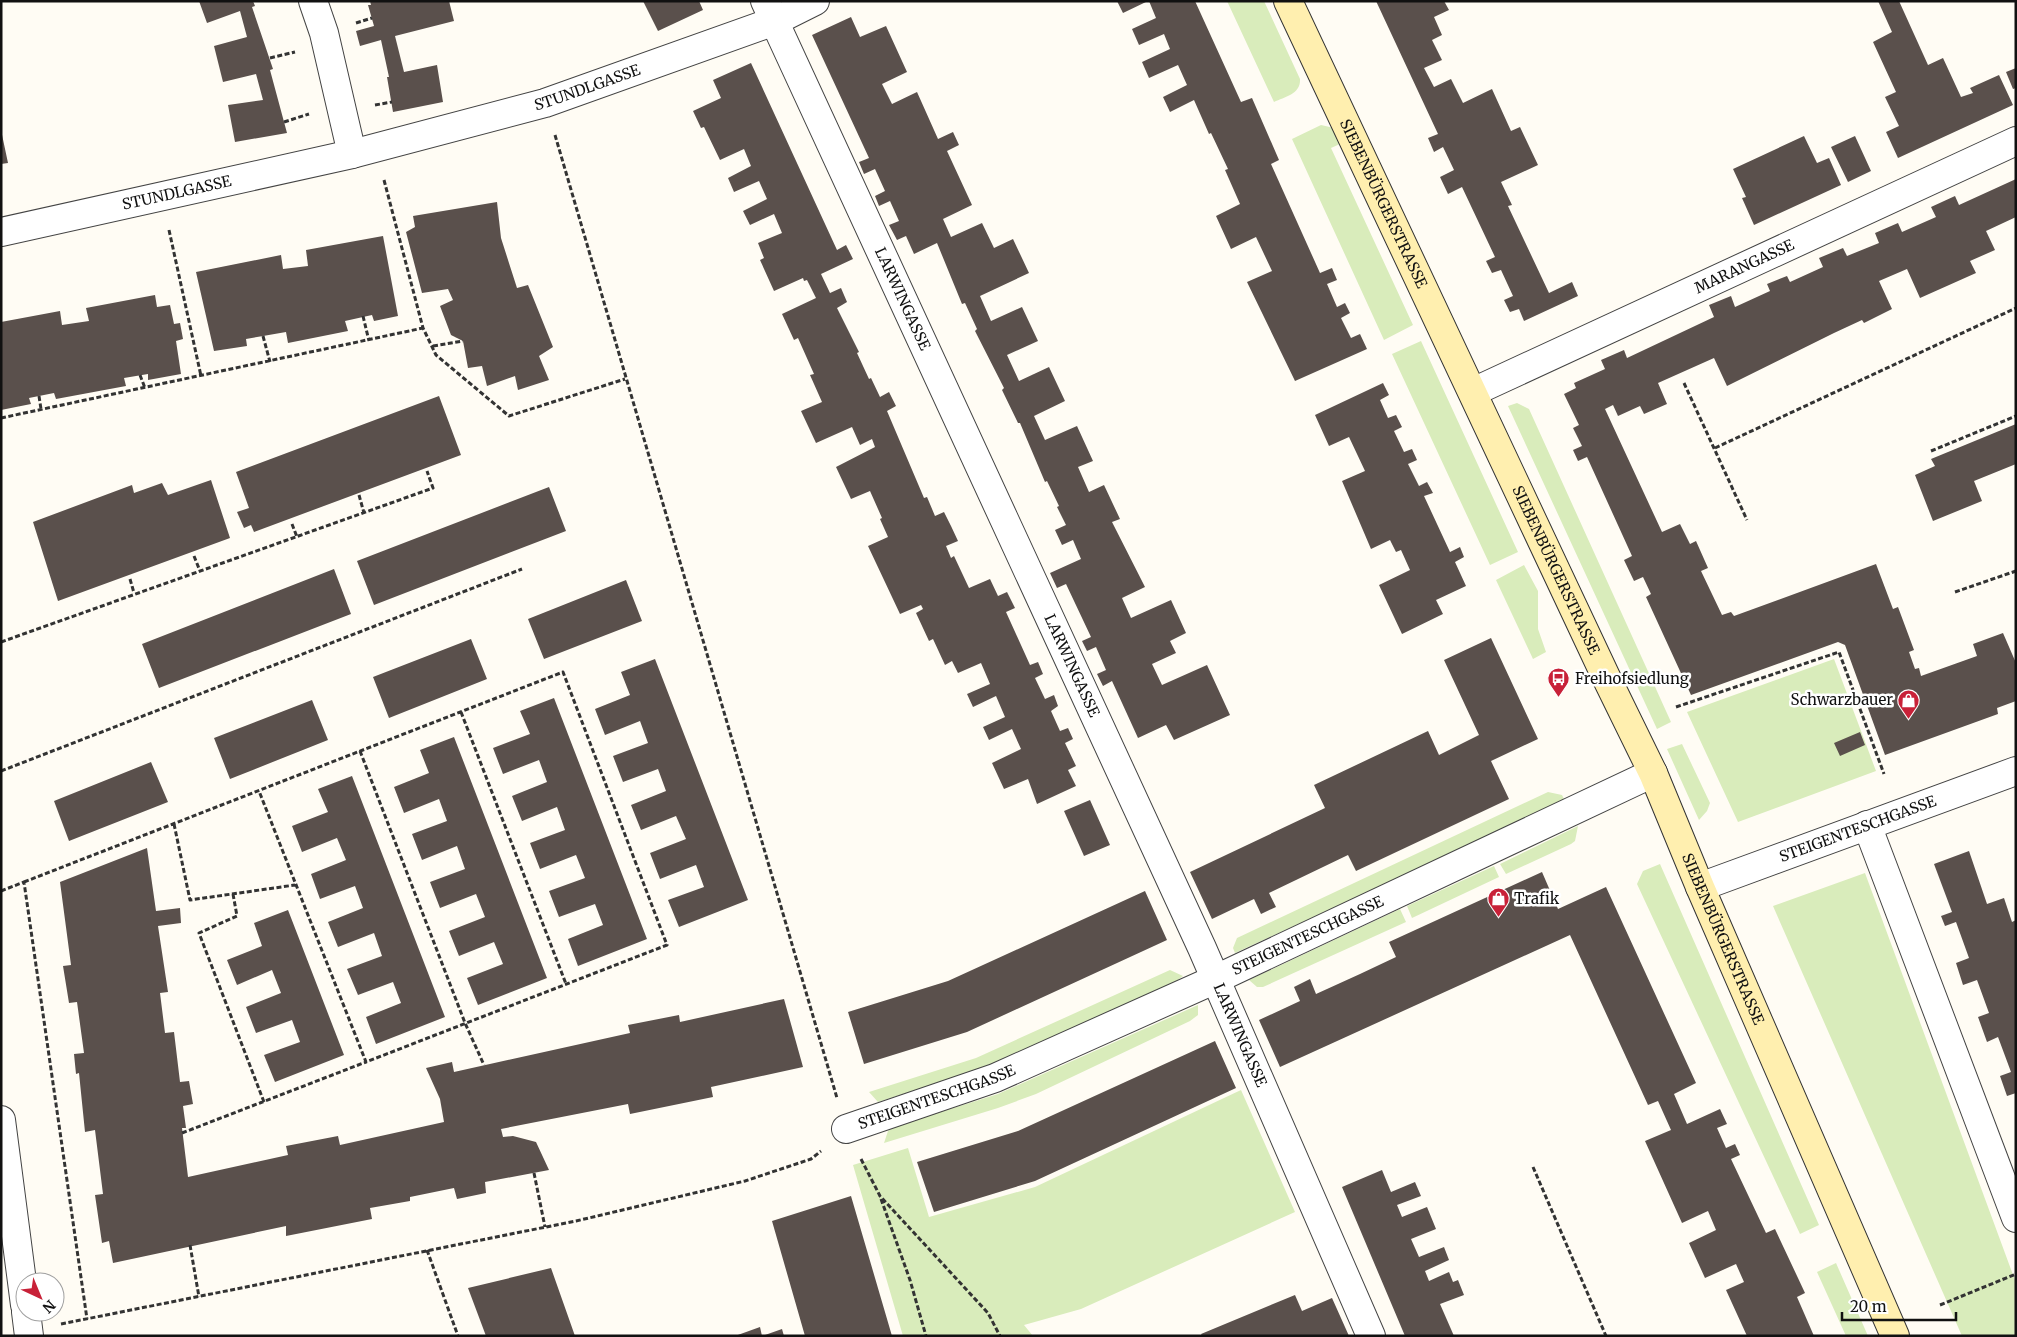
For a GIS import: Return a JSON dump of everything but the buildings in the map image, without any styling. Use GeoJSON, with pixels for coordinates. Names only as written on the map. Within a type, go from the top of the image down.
{"type":"FeatureCollection","features":[{"type":"Feature","properties":{"kind":"street"},"geometry":{"type":"LineString","coordinates":[[313,1],[324,33],[352,154]]}},
{"type":"Feature","properties":{"kind":"street","name":"STUNDLGASSE"},"geometry":{"type":"LineString","coordinates":[[1,232],[352,154],[545,103],[770,11],[815,1]]}},
{"type":"Feature","properties":{"kind":"street","name":"SIEBENBÜRGERSTRASSE"},"geometry":{"type":"LineString","coordinates":[[1288,1],[1653,773],[1700,887],[1895,1336]]}},
{"type":"Feature","properties":{"kind":"street","name":"LARWINGASSE"},"geometry":{"type":"LineString","coordinates":[[770,11],[1216,979],[1371,1336]]}},
{"type":"Feature","properties":{"kind":"street","name":"MARANGASSE"},"geometry":{"type":"LineString","coordinates":[[1473,392],[2016,140]]}},
{"type":"Feature","properties":{"kind":"street","name":"STEIGENTESCHGASSE"},"geometry":{"type":"LineString","coordinates":[[1700,887],[2016,771]]}},
{"type":"Feature","properties":{"kind":"street","name":"STEIGENTESCHGASSE"},"geometry":{"type":"LineString","coordinates":[[846,1129],[995,1078],[1216,979],[1653,773]]}},
{"type":"Feature","properties":{"kind":"street"},"geometry":{"type":"LineString","coordinates":[[1867,825],[2016,1218]]}},
{"type":"Feature","properties":{"kind":"street"},"geometry":{"type":"LineString","coordinates":[[1,1120],[21,1272]]}},
{"type":"Feature","properties":{"kind":"path"},"geometry":{"type":"LineString","coordinates":[[545,103],[624,379],[846,1129],[880,1196],[910,1280],[926,1336]]}},
{"type":"Feature","properties":{"kind":"path"},"geometry":{"type":"LineString","coordinates":[[382,171],[423,328],[436,355],[510,416],[624,379]]}},
{"type":"Feature","properties":{"kind":"path"},"geometry":{"type":"LineString","coordinates":[[169,228],[202,376]]}},
{"type":"Feature","properties":{"kind":"path"},"geometry":{"type":"LineString","coordinates":[[1715,448],[2016,308]]}},
{"type":"Feature","properties":{"kind":"path"},"geometry":{"type":"LineString","coordinates":[[363,316],[370,341]]}},
{"type":"Feature","properties":{"kind":"path"},"geometry":{"type":"LineString","coordinates":[[1,418],[370,341],[423,328]]}},
{"type":"Feature","properties":{"kind":"path"},"geometry":{"type":"LineString","coordinates":[[263,336],[270,362]]}},
{"type":"Feature","properties":{"kind":"path"},"geometry":{"type":"LineString","coordinates":[[433,346],[463,341]]}},
{"type":"Feature","properties":{"kind":"path"},"geometry":{"type":"LineString","coordinates":[[140,375],[145,388]]}},
{"type":"Feature","properties":{"kind":"path"},"geometry":{"type":"LineString","coordinates":[[1684,383],[1747,520]]}},
{"type":"Feature","properties":{"kind":"path"},"geometry":{"type":"LineString","coordinates":[[39,396],[41,410]]}},
{"type":"Feature","properties":{"kind":"path"},"geometry":{"type":"LineString","coordinates":[[1931,451],[2016,416]]}},
{"type":"Feature","properties":{"kind":"path"},"geometry":{"type":"LineString","coordinates":[[1,642],[433,488],[427,471]]}},
{"type":"Feature","properties":{"kind":"path"},"geometry":{"type":"LineString","coordinates":[[359,495],[364,513]]}},
{"type":"Feature","properties":{"kind":"path"},"geometry":{"type":"LineString","coordinates":[[292,524],[297,537]]}},
{"type":"Feature","properties":{"kind":"path"},"geometry":{"type":"LineString","coordinates":[[194,556],[200,571]]}},
{"type":"Feature","properties":{"kind":"path"},"geometry":{"type":"LineString","coordinates":[[1,771],[522,569]]}},
{"type":"Feature","properties":{"kind":"path"},"geometry":{"type":"LineString","coordinates":[[1955,592],[2016,570]]}},
{"type":"Feature","properties":{"kind":"path"},"geometry":{"type":"LineString","coordinates":[[130,579],[134,594]]}},
{"type":"Feature","properties":{"kind":"path"},"geometry":{"type":"LineString","coordinates":[[1676,707],[1839,652],[1884,774]]}},
{"type":"Feature","properties":{"kind":"path"},"geometry":{"type":"LineString","coordinates":[[1,891],[563,672],[667,945],[182,1133]]}},
{"type":"Feature","properties":{"kind":"path"},"geometry":{"type":"LineString","coordinates":[[460,712],[566,984]]}},
{"type":"Feature","properties":{"kind":"path"},"geometry":{"type":"LineString","coordinates":[[360,751],[465,1023],[484,1065]]}},
{"type":"Feature","properties":{"kind":"path"},"geometry":{"type":"LineString","coordinates":[[259,791],[366,1062]]}},
{"type":"Feature","properties":{"kind":"path"},"geometry":{"type":"LineString","coordinates":[[174,824],[190,900],[296,884]]}},
{"type":"Feature","properties":{"kind":"path"},"geometry":{"type":"LineString","coordinates":[[24,882],[87,1319]]}},
{"type":"Feature","properties":{"kind":"path"},"geometry":{"type":"LineString","coordinates":[[233,894],[237,916],[199,933],[264,1102]]}},
{"type":"Feature","properties":{"kind":"path"},"geometry":{"type":"LineString","coordinates":[[65,1320],[87,1319],[545,1227],[745,1181],[811,1159],[846,1129]]}},
{"type":"Feature","properties":{"kind":"path"},"geometry":{"type":"LineString","coordinates":[[1533,1167],[1606,1336]]}},
{"type":"Feature","properties":{"kind":"path"},"geometry":{"type":"LineString","coordinates":[[534,1173],[545,1227]]}},
{"type":"Feature","properties":{"kind":"path"},"geometry":{"type":"LineString","coordinates":[[880,1196],[988,1313],[1000,1336]]}},
{"type":"Feature","properties":{"kind":"path"},"geometry":{"type":"LineString","coordinates":[[190,1245],[198,1297]]}},
{"type":"Feature","properties":{"kind":"path"},"geometry":{"type":"LineString","coordinates":[[427,1250],[458,1336]]}},
{"type":"Feature","properties":{"kind":"path"},"geometry":{"type":"LineString","coordinates":[[1940,1306],[2016,1274]]}},
{"type":"Feature","properties":{"kind":"green space"},"geometry":{"type":"Polygon","coordinates":[[[1227,1],[1264,1],[1300,79],[1300,84],[1295,92],[1274,102],[1227,1]]]}},
{"type":"Feature","properties":{"kind":"green space"},"geometry":{"type":"Polygon","coordinates":[[[1321,125],[1334,128],[1341,140],[1340,144],[1331,148],[1413,325],[1384,340],[1292,139],[1321,125]]]}},
{"type":"Feature","properties":{"kind":"green space"},"geometry":{"type":"Polygon","coordinates":[[[1421,341],[1518,552],[1490,565],[1392,354],[1421,341]]]}},
{"type":"Feature","properties":{"kind":"green space"},"geometry":{"type":"Polygon","coordinates":[[[1517,403],[1529,409],[1671,722],[1657,729],[1508,406],[1517,403]]]}},
{"type":"Feature","properties":{"kind":"green space"},"geometry":{"type":"Polygon","coordinates":[[[1524,565],[1538,591],[1538,629],[1546,652],[1533,659],[1496,580],[1524,565]]]}},
{"type":"Feature","properties":{"kind":"green space"},"geometry":{"type":"Polygon","coordinates":[[[1834,659],[1876,771],[1738,822],[1687,712],[1834,659]]]}},
{"type":"Feature","properties":{"kind":"green space"},"geometry":{"type":"Polygon","coordinates":[[[1682,744],[1710,803],[1707,811],[1699,820],[1667,749],[1682,744]]]}},
{"type":"Feature","properties":{"kind":"green space"},"geometry":{"type":"Polygon","coordinates":[[[1548,792],[1562,795],[1565,801],[1235,953],[1233,948],[1237,938],[1548,792]]]}},
{"type":"Feature","properties":{"kind":"green space"},"geometry":{"type":"Polygon","coordinates":[[[1578,826],[1575,841],[1571,844],[1506,874],[1500,864],[1578,826]]]}},
{"type":"Feature","properties":{"kind":"green space"},"geometry":{"type":"Polygon","coordinates":[[[1660,864],[1819,1225],[1800,1234],[1637,884],[1643,871],[1660,864]]]}},
{"type":"Feature","properties":{"kind":"green space"},"geometry":{"type":"Polygon","coordinates":[[[1494,866],[1499,877],[1412,918],[1407,906],[1494,866]]]}},
{"type":"Feature","properties":{"kind":"green space"},"geometry":{"type":"Polygon","coordinates":[[[1865,873],[2016,1283],[2016,1336],[1962,1336],[1773,906],[1865,873]]]}},
{"type":"Feature","properties":{"kind":"green space"},"geometry":{"type":"Polygon","coordinates":[[[1400,909],[1406,922],[1263,987],[1257,987],[1249,980],[1400,909]]]}},
{"type":"Feature","properties":{"kind":"green space"},"geometry":{"type":"Polygon","coordinates":[[[1170,970],[1183,976],[1175,982],[987,1067],[878,1102],[869,1092],[976,1058],[1170,970]]]}},
{"type":"Feature","properties":{"kind":"green space"},"geometry":{"type":"Polygon","coordinates":[[[1198,1005],[1198,1015],[1190,1021],[1036,1094],[998,1108],[884,1143],[888,1131],[893,1127],[998,1094],[1198,1005]]]}},
{"type":"Feature","properties":{"kind":"green space"},"geometry":{"type":"Polygon","coordinates":[[[1241,1090],[1295,1212],[1081,1309],[1024,1325],[1033,1336],[903,1336],[853,1165],[908,1148],[929,1217],[1035,1187],[1241,1090]]]}},
{"type":"Feature","properties":{"kind":"green space"},"geometry":{"type":"Polygon","coordinates":[[[1836,1263],[1868,1336],[1846,1336],[1817,1272],[1836,1263]]]}},
{"type":"Feature","properties":{"kind":"place","name":"Freihofsiedlung"},"geometry":{"type":"Point","coordinates":[1559,698]}},
{"type":"Feature","properties":{"kind":"place","name":"Schwarzbauer"},"geometry":{"type":"Point","coordinates":[1909,719]}},
{"type":"Feature","properties":{"kind":"place","name":"Trafik"},"geometry":{"type":"Point","coordinates":[1498,918]}}]}
